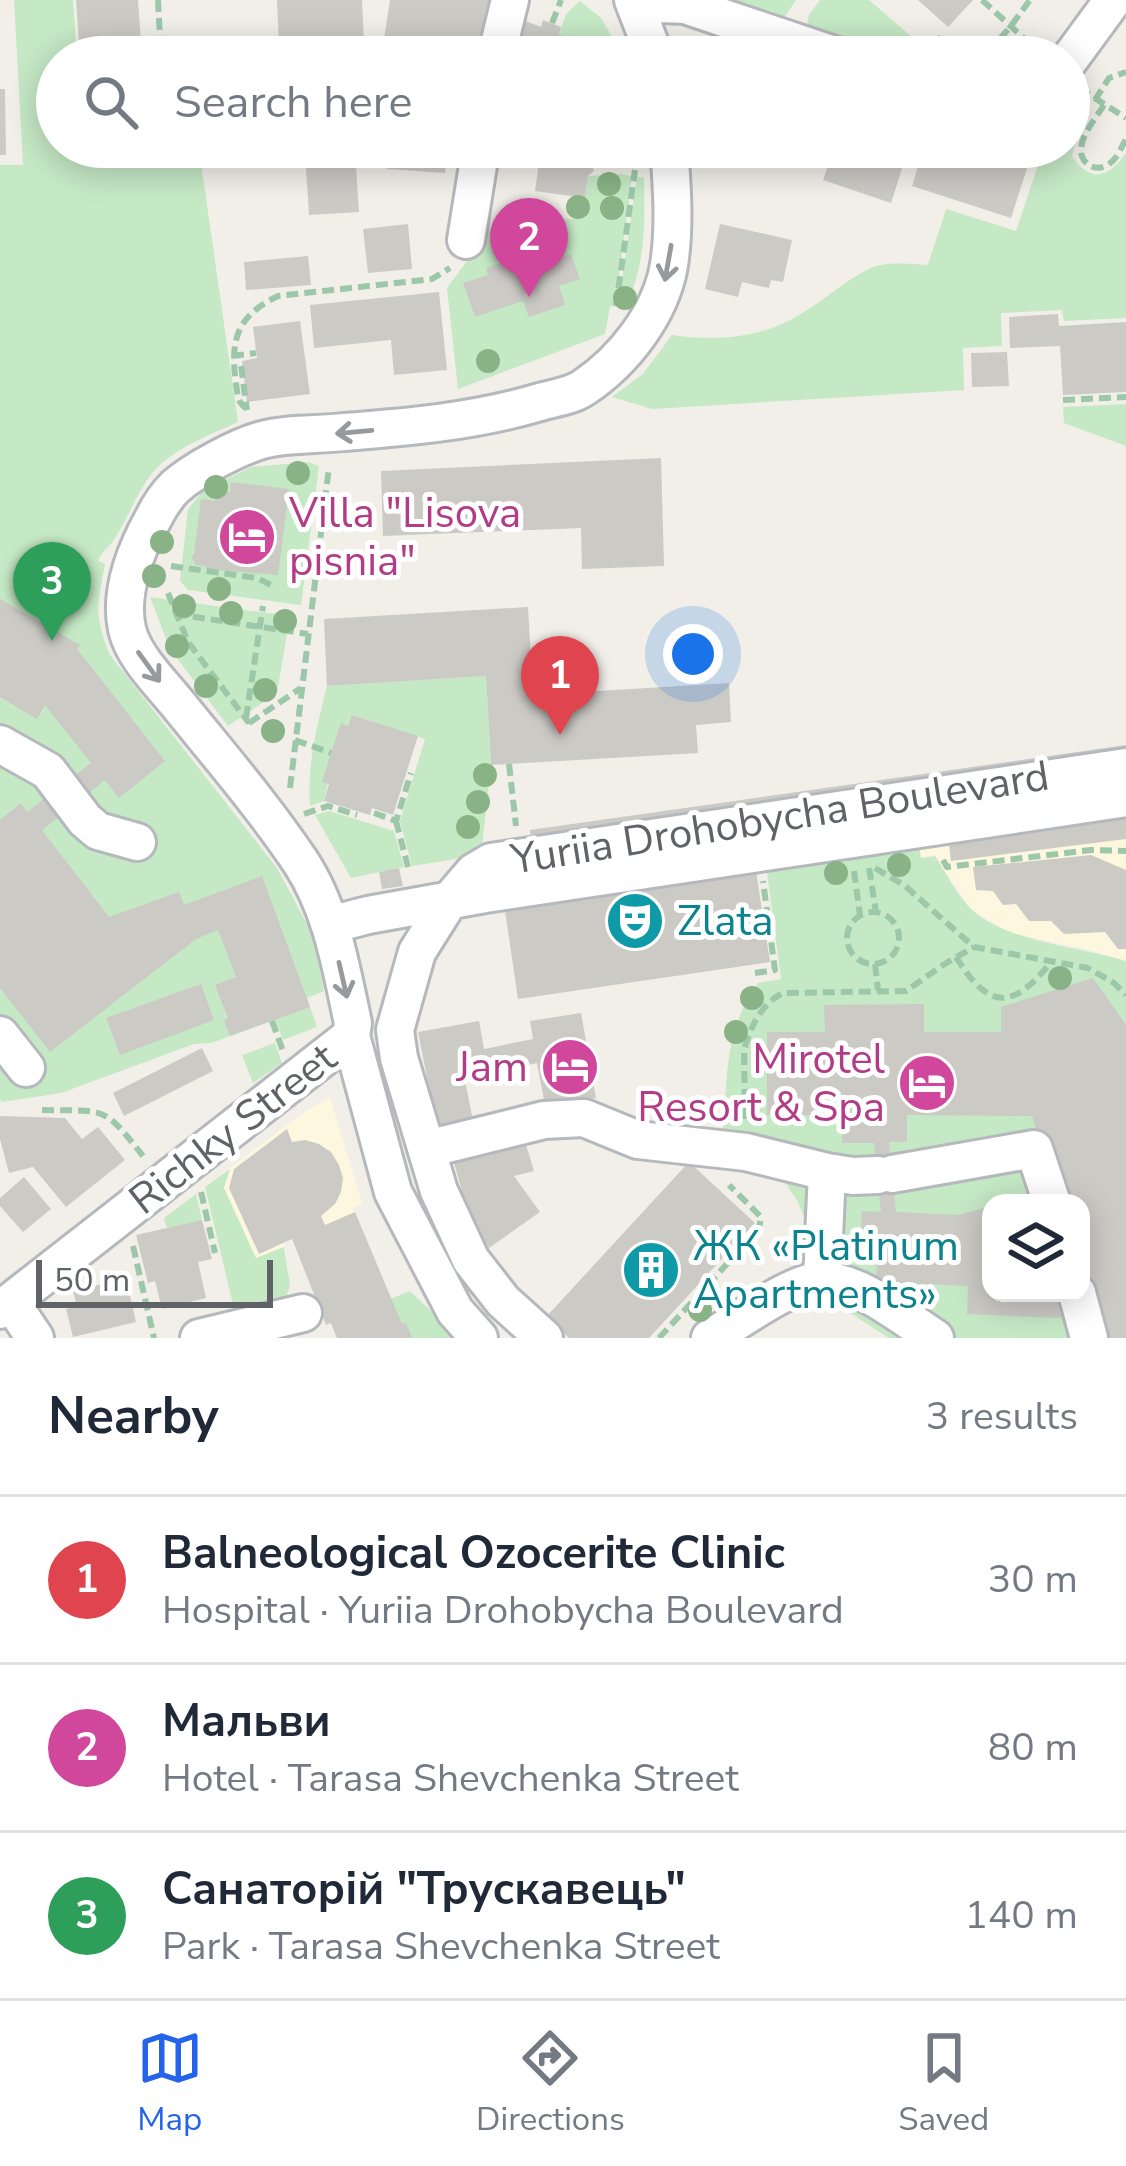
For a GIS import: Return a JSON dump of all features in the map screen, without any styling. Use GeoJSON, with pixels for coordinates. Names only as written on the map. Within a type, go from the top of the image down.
{"type":"FeatureCollection","features":[{"type":"Feature","properties":{"kind":"street"},"geometry":{"type":"LineString","coordinates":[[502,36],[511,0]]}},
{"type":"Feature","properties":{"kind":"street"},"geometry":{"type":"LineString","coordinates":[[647,36],[635,2],[686,5],[775,36]]}},
{"type":"Feature","properties":{"kind":"street"},"geometry":{"type":"LineString","coordinates":[[1090,52],[1120,2]]}},
{"type":"Feature","properties":{"kind":"street"},"geometry":{"type":"LineString","coordinates":[[466,241],[478,168]]}},
{"type":"Feature","properties":{"kind":"street"},"geometry":{"type":"LineString","coordinates":[[479,1338],[455,1311],[393,1192],[351,1036],[353,1023],[331,925],[302,864],[145,662],[128,635],[124,608],[132,564],[154,518],[173,488],[212,463],[263,440],[443,424],[580,390],[622,354],[660,298],[669,267],[671,168]]}},
{"type":"Feature","properties":{"kind":"street"},"geometry":{"type":"LineString","coordinates":[[0,744],[48,771],[98,830],[137,842]]}},
{"type":"Feature","properties":{"kind":"street","name":"Yuriia Drohobycha Boulevard"},"geometry":{"type":"LineString","coordinates":[[449,901],[474,872],[490,862],[1126,767]]}},
{"type":"Feature","properties":{"kind":"street","name":"Yuriia Drohobycha Boulevard"},"geometry":{"type":"LineString","coordinates":[[331,925],[449,901],[759,853],[862,852],[1126,798]]}},
{"type":"Feature","properties":{"kind":"street"},"geometry":{"type":"LineString","coordinates":[[449,901],[417,952],[395,1030],[399,1058],[439,1191],[471,1260],[503,1300],[544,1338]]}},
{"type":"Feature","properties":{"kind":"street"},"geometry":{"type":"LineString","coordinates":[[0,1035],[26,1068]]}},
{"type":"Feature","properties":{"kind":"street","name":"Richky Street"},"geometry":{"type":"LineString","coordinates":[[5,1306],[351,1036]]}},
{"type":"Feature","properties":{"kind":"street"},"geometry":{"type":"LineString","coordinates":[[427,1150],[544,1120],[584,1118],[638,1140],[746,1151],[854,1176],[1034,1150],[1049,1194]]}},
{"type":"Feature","properties":{"kind":"street"},"geometry":{"type":"LineString","coordinates":[[822,1280],[827,1172]]}},
{"type":"Feature","properties":{"kind":"street"},"geometry":{"type":"LineString","coordinates":[[710,1338],[804,1283],[822,1280],[863,1292],[935,1338]]}},
{"type":"Feature","properties":{"kind":"street"},"geometry":{"type":"LineString","coordinates":[[1079,1302],[1089,1338]]}},
{"type":"Feature","properties":{"kind":"street"},"geometry":{"type":"LineString","coordinates":[[5,1306],[35,1338]]}},
{"type":"Feature","properties":{"kind":"street"},"geometry":{"type":"LineString","coordinates":[[199,1338],[303,1313]]}},
{"type":"Feature","properties":{"kind":"path"},"geometry":{"type":"LineString","coordinates":[[158,0],[160,36]]}},
{"type":"Feature","properties":{"kind":"path"},"geometry":{"type":"LineString","coordinates":[[552,23],[561,0]]}},
{"type":"Feature","properties":{"kind":"path"},"geometry":{"type":"LineString","coordinates":[[982,0],[1022,36]]}},
{"type":"Feature","properties":{"kind":"path"},"geometry":{"type":"LineString","coordinates":[[1000,36],[1030,0]]}},
{"type":"Feature","properties":{"kind":"path"},"geometry":{"type":"LineString","coordinates":[[1095,100],[1108,78],[1126,72]]}},
{"type":"Feature","properties":{"kind":"path"},"geometry":{"type":"LineString","coordinates":[[1090,94],[1126,118]]}},
{"type":"Feature","properties":{"kind":"path"},"geometry":{"type":"LineString","coordinates":[[1090,128],[1104,105]]}},
{"type":"Feature","properties":{"kind":"path"},"geometry":{"type":"LineString","coordinates":[[1090,166],[1102,168],[1113,162],[1124,145]]}},
{"type":"Feature","properties":{"kind":"path"},"geometry":{"type":"LineString","coordinates":[[616,313],[635,168]]}},
{"type":"Feature","properties":{"kind":"path"},"geometry":{"type":"LineString","coordinates":[[247,409],[240,404],[234,339],[269,300],[432,279],[457,263],[466,241]]}},
{"type":"Feature","properties":{"kind":"path"},"geometry":{"type":"LineString","coordinates":[[232,356],[256,353]]}},
{"type":"Feature","properties":{"kind":"path"},"geometry":{"type":"LineString","coordinates":[[241,366],[248,422]]}},
{"type":"Feature","properties":{"kind":"path"},"geometry":{"type":"LineString","coordinates":[[1063,400],[1126,397]]}},
{"type":"Feature","properties":{"kind":"path"},"geometry":{"type":"LineString","coordinates":[[289,803],[331,453]]}},
{"type":"Feature","properties":{"kind":"path"},"geometry":{"type":"LineString","coordinates":[[171,566],[257,578],[273,586]]}},
{"type":"Feature","properties":{"kind":"path"},"geometry":{"type":"LineString","coordinates":[[168,593],[188,641],[247,720]]}},
{"type":"Feature","properties":{"kind":"path"},"geometry":{"type":"LineString","coordinates":[[247,720],[262,606]]}},
{"type":"Feature","properties":{"kind":"path"},"geometry":{"type":"LineString","coordinates":[[175,614],[308,634]]}},
{"type":"Feature","properties":{"kind":"path"},"geometry":{"type":"LineString","coordinates":[[237,731],[301,688]]}},
{"type":"Feature","properties":{"kind":"path"},"geometry":{"type":"LineString","coordinates":[[294,740],[332,752]]}},
{"type":"Feature","properties":{"kind":"path"},"geometry":{"type":"LineString","coordinates":[[509,764],[514,807]]}},
{"type":"Feature","properties":{"kind":"path"},"geometry":{"type":"LineString","coordinates":[[408,867],[396,821],[411,773]]}},
{"type":"Feature","properties":{"kind":"path"},"geometry":{"type":"LineString","coordinates":[[296,817],[328,806],[357,815]]}},
{"type":"Feature","properties":{"kind":"path"},"geometry":{"type":"LineString","coordinates":[[374,813],[396,821]]}},
{"type":"Feature","properties":{"kind":"path"},"geometry":{"type":"LineString","coordinates":[[940,857],[947,868],[1091,850],[1126,851]]}},
{"type":"Feature","properties":{"kind":"path"},"geometry":{"type":"LineString","coordinates":[[862,852],[876,912]]}},
{"type":"Feature","properties":{"kind":"path"},"geometry":{"type":"LineString","coordinates":[[860,915],[862,852]]}},
{"type":"Feature","properties":{"kind":"path"},"geometry":{"type":"LineString","coordinates":[[862,852],[974,947],[1088,968],[1114,982],[1126,995]]}},
{"type":"Feature","properties":{"kind":"path"},"geometry":{"type":"LineString","coordinates":[[755,974],[776,970],[759,853]]}},
{"type":"Feature","properties":{"kind":"path"},"geometry":{"type":"LineString","coordinates":[[884,914],[896,926],[898,943],[890,957],[874,964],[860,960],[847,941],[850,926],[860,915],[884,914]]}},
{"type":"Feature","properties":{"kind":"path"},"geometry":{"type":"LineString","coordinates":[[746,1115],[744,1049],[767,1004],[783,993],[906,991],[974,947]]}},
{"type":"Feature","properties":{"kind":"path"},"geometry":{"type":"LineString","coordinates":[[956,957],[983,992],[1005,998],[1033,985],[1051,961]]}},
{"type":"Feature","properties":{"kind":"path"},"geometry":{"type":"LineString","coordinates":[[874,964],[878,992]]}},
{"type":"Feature","properties":{"kind":"path"},"geometry":{"type":"LineString","coordinates":[[272,1021],[288,1063]]}},
{"type":"Feature","properties":{"kind":"path"},"geometry":{"type":"LineString","coordinates":[[42,1110],[102,1112],[116,1122],[152,1169]]}},
{"type":"Feature","properties":{"kind":"path"},"geometry":{"type":"LineString","coordinates":[[658,1338],[762,1223],[756,1210],[686,1146]]}},
{"type":"Feature","properties":{"kind":"path"},"geometry":{"type":"LineString","coordinates":[[198,1179],[215,1253]]}},
{"type":"Feature","properties":{"kind":"path"},"geometry":{"type":"LineString","coordinates":[[129,1231],[154,1338]]}},
{"type":"Feature","properties":{"kind":"shaded area"},"geometry":{"type":"Polygon","coordinates":[[[1126,812],[1126,961],[1009,933],[971,909],[935,856],[921,858],[919,846],[1126,812]]]}},
{"type":"Feature","properties":{"kind":"shaded area"},"geometry":{"type":"Polygon","coordinates":[[[330,1098],[362,1203],[353,1208],[391,1298],[326,1325],[291,1239],[284,1243],[290,1285],[236,1317],[205,1187],[330,1098]]]}},
{"type":"Feature","properties":{"kind":"green space"},"geometry":{"type":"Polygon","coordinates":[[[14,0],[73,0],[76,36],[36,36],[36,168],[202,168],[238,422],[182,449],[148,479],[98,561],[105,564],[99,601],[101,630],[110,655],[277,868],[313,935],[324,991],[307,998],[317,1027],[283,1040],[275,1020],[61,1093],[2,1102],[0,165],[23,165],[14,0]]]}},
{"type":"Feature","properties":{"kind":"green space"},"geometry":{"type":"Polygon","coordinates":[[[722,0],[796,0],[782,21],[722,0]]]}},
{"type":"Feature","properties":{"kind":"green space"},"geometry":{"type":"Polygon","coordinates":[[[820,0],[869,0],[911,36],[826,36],[806,29],[820,0]]]}},
{"type":"Feature","properties":{"kind":"green space"},"geometry":{"type":"Polygon","coordinates":[[[580,1],[601,18],[612,36],[559,34],[566,14],[580,1]]]}},
{"type":"Feature","properties":{"kind":"green space"},"geometry":{"type":"Polygon","coordinates":[[[1126,153],[1126,318],[1064,321],[1062,310],[1001,313],[1002,346],[963,348],[964,390],[652,409],[612,397],[643,374],[672,335],[718,338],[763,331],[802,313],[871,268],[928,265],[946,209],[1016,231],[1037,168],[1082,168],[1100,174],[1126,153]]]}},
{"type":"Feature","properties":{"kind":"green space"},"geometry":{"type":"Polygon","coordinates":[[[588,176],[632,176],[615,307],[610,306],[605,334],[458,389],[447,288],[499,218],[582,219],[588,176]]]}},
{"type":"Feature","properties":{"kind":"green space"},"geometry":{"type":"Polygon","coordinates":[[[637,177],[644,178],[643,245],[624,309],[618,308],[637,177]]]}},
{"type":"Feature","properties":{"kind":"green space"},"geometry":{"type":"Polygon","coordinates":[[[1126,404],[1126,446],[1064,423],[1063,407],[1126,404]]]}},
{"type":"Feature","properties":{"kind":"green space","name":"Villa \"Lisova pisnia\""},"geometry":{"type":"Polygon","coordinates":[[[308,462],[319,466],[301,605],[188,590],[180,581],[188,509],[203,491],[251,467],[308,462]]]}},
{"type":"Feature","properties":{"kind":"green space"},"geometry":{"type":"Polygon","coordinates":[[[150,597],[290,616],[277,693],[228,726],[170,649],[150,597]]]}},
{"type":"Feature","properties":{"kind":"green space"},"geometry":{"type":"Polygon","coordinates":[[[486,676],[491,765],[481,855],[412,866],[400,821],[425,739],[353,715],[348,726],[342,724],[324,801],[310,806],[311,760],[327,686],[486,676]]]}},
{"type":"Feature","properties":{"kind":"green space"},"geometry":{"type":"Polygon","coordinates":[[[329,811],[394,831],[404,867],[351,878],[315,815],[329,811]]]}},
{"type":"Feature","properties":{"kind":"green space","name":"Mirotel Resort & Spa"},"geometry":{"type":"Polygon","coordinates":[[[919,846],[921,858],[935,856],[962,899],[988,921],[1025,937],[1126,961],[1126,1338],[889,1338],[794,1277],[807,1224],[798,1202],[775,1167],[714,1138],[723,1130],[730,1054],[739,1018],[758,983],[781,979],[765,857],[919,846]]]}},
{"type":"Feature","properties":{"kind":"green space"},"geometry":{"type":"Polygon","coordinates":[[[275,1043],[282,1063],[253,1083],[242,1055],[275,1043]]]}},
{"type":"Feature","properties":{"kind":"green space"},"geometry":{"type":"Polygon","coordinates":[[[230,1169],[224,1188],[256,1258],[284,1247],[290,1285],[283,1306],[236,1317],[205,1187],[230,1169]]]}},
{"type":"Feature","properties":{"kind":"green space"},"geometry":{"type":"Polygon","coordinates":[[[196,1194],[202,1220],[167,1228],[164,1218],[196,1194]]]}},
{"type":"Feature","properties":{"kind":"green space"},"geometry":{"type":"Polygon","coordinates":[[[410,1291],[459,1338],[337,1338],[331,1323],[410,1291]]]}},
{"type":"Feature","properties":{"kind":"building"},"geometry":{"type":"Polygon","coordinates":[[[76,0],[138,0],[141,36],[79,36],[76,0]]]}},
{"type":"Feature","properties":{"kind":"building"},"geometry":{"type":"Polygon","coordinates":[[[277,0],[362,0],[364,36],[279,36],[277,0]]]}},
{"type":"Feature","properties":{"kind":"building"},"geometry":{"type":"Polygon","coordinates":[[[390,0],[493,0],[494,36],[384,36],[390,0]]]}},
{"type":"Feature","properties":{"kind":"building"},"geometry":{"type":"Polygon","coordinates":[[[918,0],[973,0],[948,27],[918,0]]]}},
{"type":"Feature","properties":{"kind":"building"},"geometry":{"type":"Polygon","coordinates":[[[523,20],[541,27],[543,20],[561,27],[559,34],[565,36],[517,36],[523,20]]]}},
{"type":"Feature","properties":{"kind":"building"},"geometry":{"type":"Polygon","coordinates":[[[0,89],[5,89],[6,155],[0,155],[0,89]]]}},
{"type":"Feature","properties":{"kind":"building"},"geometry":{"type":"Polygon","coordinates":[[[306,168],[356,168],[359,212],[309,215],[306,168]]]}},
{"type":"Feature","properties":{"kind":"building"},"geometry":{"type":"Polygon","coordinates":[[[387,168],[445,168],[445,173],[387,168]]]}},
{"type":"Feature","properties":{"kind":"building"},"geometry":{"type":"Polygon","coordinates":[[[538,168],[594,171],[588,176],[585,198],[535,191],[538,168]]]}},
{"type":"Feature","properties":{"kind":"building"},"geometry":{"type":"Polygon","coordinates":[[[827,168],[902,168],[891,203],[823,180],[827,168]]]}},
{"type":"Feature","properties":{"kind":"building"},"geometry":{"type":"Polygon","coordinates":[[[918,168],[1027,168],[1011,218],[912,186],[918,168]]]}},
{"type":"Feature","properties":{"kind":"building"},"geometry":{"type":"Polygon","coordinates":[[[408,224],[412,269],[368,273],[363,229],[408,224]]]}},
{"type":"Feature","properties":{"kind":"building"},"geometry":{"type":"Polygon","coordinates":[[[720,224],[792,240],[783,282],[771,280],[769,288],[742,282],[738,297],[705,289],[720,224]]]}},
{"type":"Feature","properties":{"kind":"building"},"geometry":{"type":"Polygon","coordinates":[[[546,248],[551,261],[571,254],[580,279],[559,286],[565,305],[529,317],[523,301],[475,317],[463,283],[488,275],[486,268],[546,248]]]}},
{"type":"Feature","properties":{"kind":"building"},"geometry":{"type":"Polygon","coordinates":[[[308,256],[311,285],[246,290],[244,262],[308,256]]]}},
{"type":"Feature","properties":{"kind":"building"},"geometry":{"type":"Polygon","coordinates":[[[439,292],[447,370],[394,375],[391,340],[314,348],[310,305],[439,292]]]}},
{"type":"Feature","properties":{"kind":"building"},"geometry":{"type":"Polygon","coordinates":[[[1058,314],[1059,326],[1126,322],[1126,392],[1063,395],[1060,346],[1010,348],[1009,317],[1058,314]]]}},
{"type":"Feature","properties":{"kind":"building"},"geometry":{"type":"Polygon","coordinates":[[[300,321],[310,394],[247,402],[242,361],[257,358],[253,327],[300,321]]]}},
{"type":"Feature","properties":{"kind":"building"},"geometry":{"type":"Polygon","coordinates":[[[1007,352],[1009,386],[972,387],[971,353],[1007,352]]]}},
{"type":"Feature","properties":{"kind":"building"},"geometry":{"type":"Polygon","coordinates":[[[661,458],[664,566],[582,569],[581,528],[383,536],[381,471],[661,458]]]}},
{"type":"Feature","properties":{"kind":"building"},"geometry":{"type":"Polygon","coordinates":[[[231,482],[289,489],[278,575],[206,569],[191,557],[201,499],[215,501],[216,490],[230,492],[231,482]]]}},
{"type":"Feature","properties":{"kind":"building"},"geometry":{"type":"Polygon","coordinates":[[[0,599],[80,645],[77,649],[165,761],[119,798],[105,780],[42,830],[109,917],[179,892],[184,905],[262,876],[310,1007],[230,1036],[215,985],[236,977],[218,930],[196,939],[50,1052],[0,988],[0,820],[21,803],[27,812],[91,763],[45,705],[37,719],[0,697],[0,599]]]}},
{"type":"Feature","properties":{"kind":"building"},"geometry":{"type":"Polygon","coordinates":[[[528,607],[533,695],[729,683],[731,722],[696,725],[698,753],[491,765],[486,676],[327,686],[324,619],[528,607]]]}},
{"type":"Feature","properties":{"kind":"building"},"geometry":{"type":"Polygon","coordinates":[[[352,715],[418,736],[393,815],[372,808],[370,815],[324,801],[329,784],[322,782],[331,753],[341,723],[348,726],[352,715]]]}},
{"type":"Feature","properties":{"kind":"building"},"geometry":{"type":"Polygon","coordinates":[[[1126,745],[1126,761],[532,847],[530,830],[1126,745]]]}},
{"type":"Feature","properties":{"kind":"building"},"geometry":{"type":"Polygon","coordinates":[[[1126,812],[1126,839],[951,861],[948,836],[1126,812]]]}},
{"type":"Feature","properties":{"kind":"building"},"geometry":{"type":"Polygon","coordinates":[[[1091,855],[1126,870],[1126,949],[1118,949],[1105,932],[1064,934],[1051,921],[1029,921],[1016,904],[1003,905],[993,891],[976,890],[973,867],[1091,855]]]}},
{"type":"Feature","properties":{"kind":"building","name":"Zlata"},"geometry":{"type":"Polygon","coordinates":[[[754,858],[770,962],[518,999],[503,897],[754,858]]]}},
{"type":"Feature","properties":{"kind":"building"},"geometry":{"type":"Polygon","coordinates":[[[399,868],[403,886],[382,889],[379,872],[399,868]]]}},
{"type":"Feature","properties":{"kind":"building"},"geometry":{"type":"Polygon","coordinates":[[[1093,978],[1126,1025],[1126,1338],[1101,1338],[1090,1302],[1090,1194],[1056,1194],[1032,1116],[907,1115],[907,1142],[889,1142],[896,1212],[958,1215],[982,1208],[982,1302],[1072,1302],[1075,1313],[1057,1318],[967,1314],[968,1286],[876,1282],[878,1245],[860,1244],[862,1211],[881,1212],[874,1143],[842,1143],[843,1115],[767,1115],[767,1032],[825,1032],[824,1005],[924,1004],[924,1032],[1001,1032],[1001,1007],[1093,978]]]}},
{"type":"Feature","properties":{"kind":"building"},"geometry":{"type":"Polygon","coordinates":[[[201,984],[214,1020],[120,1055],[106,1018],[201,984]]]}},
{"type":"Feature","properties":{"kind":"building"},"geometry":{"type":"Polygon","coordinates":[[[581,1013],[596,1098],[545,1106],[537,1063],[489,1074],[488,1066],[463,1070],[474,1126],[438,1133],[418,1032],[479,1021],[484,1049],[533,1039],[530,1021],[581,1013]]]}},
{"type":"Feature","properties":{"kind":"building"},"geometry":{"type":"Polygon","coordinates":[[[202,1048],[213,1071],[124,1116],[113,1093],[202,1048]]]}},
{"type":"Feature","properties":{"kind":"building"},"geometry":{"type":"Polygon","coordinates":[[[0,1116],[65,1118],[82,1139],[98,1127],[125,1160],[66,1207],[33,1167],[9,1173],[0,1116]]]}},
{"type":"Feature","properties":{"kind":"building"},"geometry":{"type":"Polygon","coordinates":[[[287,1129],[292,1142],[319,1144],[339,1165],[341,1192],[321,1216],[325,1225],[355,1212],[412,1338],[337,1338],[331,1323],[326,1325],[292,1239],[259,1254],[229,1188],[234,1169],[287,1129]]]}},
{"type":"Feature","properties":{"kind":"building"},"geometry":{"type":"Polygon","coordinates":[[[524,1138],[534,1171],[514,1176],[540,1212],[489,1248],[459,1202],[462,1191],[453,1159],[524,1138]]]}},
{"type":"Feature","properties":{"kind":"building","name":"ЖК «Platinum Apartments»"},"geometry":{"type":"Polygon","coordinates":[[[689,1162],[755,1223],[649,1338],[569,1338],[546,1317],[689,1162]]]}},
{"type":"Feature","properties":{"kind":"building"},"geometry":{"type":"Polygon","coordinates":[[[24,1177],[51,1209],[23,1232],[0,1206],[0,1198],[24,1177]]]}},
{"type":"Feature","properties":{"kind":"building"},"geometry":{"type":"Polygon","coordinates":[[[202,1220],[212,1259],[198,1262],[206,1298],[162,1309],[155,1281],[148,1283],[136,1235],[202,1220]]]}},
{"type":"Feature","properties":{"kind":"building"},"geometry":{"type":"Polygon","coordinates":[[[126,1278],[136,1322],[73,1337],[66,1309],[77,1306],[73,1291],[126,1278]]]}},
{"type":"Feature","properties":{"kind":"place","name":"Мальви"},"geometry":{"type":"Point","coordinates":[529,297]}},
{"type":"Feature","properties":{"kind":"place","name":"Villa \"Lisova pisnia\""},"geometry":{"type":"Point","coordinates":[247,537]}},
{"type":"Feature","properties":{"kind":"place","name":"Санаторій \"Трускавець\""},"geometry":{"type":"Point","coordinates":[52,641]}},
{"type":"Feature","properties":{"kind":"place","name":"Balneological Ozocerite Clinic"},"geometry":{"type":"Point","coordinates":[560,735]}},
{"type":"Feature","properties":{"kind":"place","name":"Zlata"},"geometry":{"type":"Point","coordinates":[635,921]}},
{"type":"Feature","properties":{"kind":"place","name":"Jam"},"geometry":{"type":"Point","coordinates":[570,1067]}},
{"type":"Feature","properties":{"kind":"place","name":"Mirotel Resort & Spa"},"geometry":{"type":"Point","coordinates":[927,1083]}},
{"type":"Feature","properties":{"kind":"place","name":"ЖК «Platinum Apartments»"},"geometry":{"type":"Point","coordinates":[651,1270]}}]}
